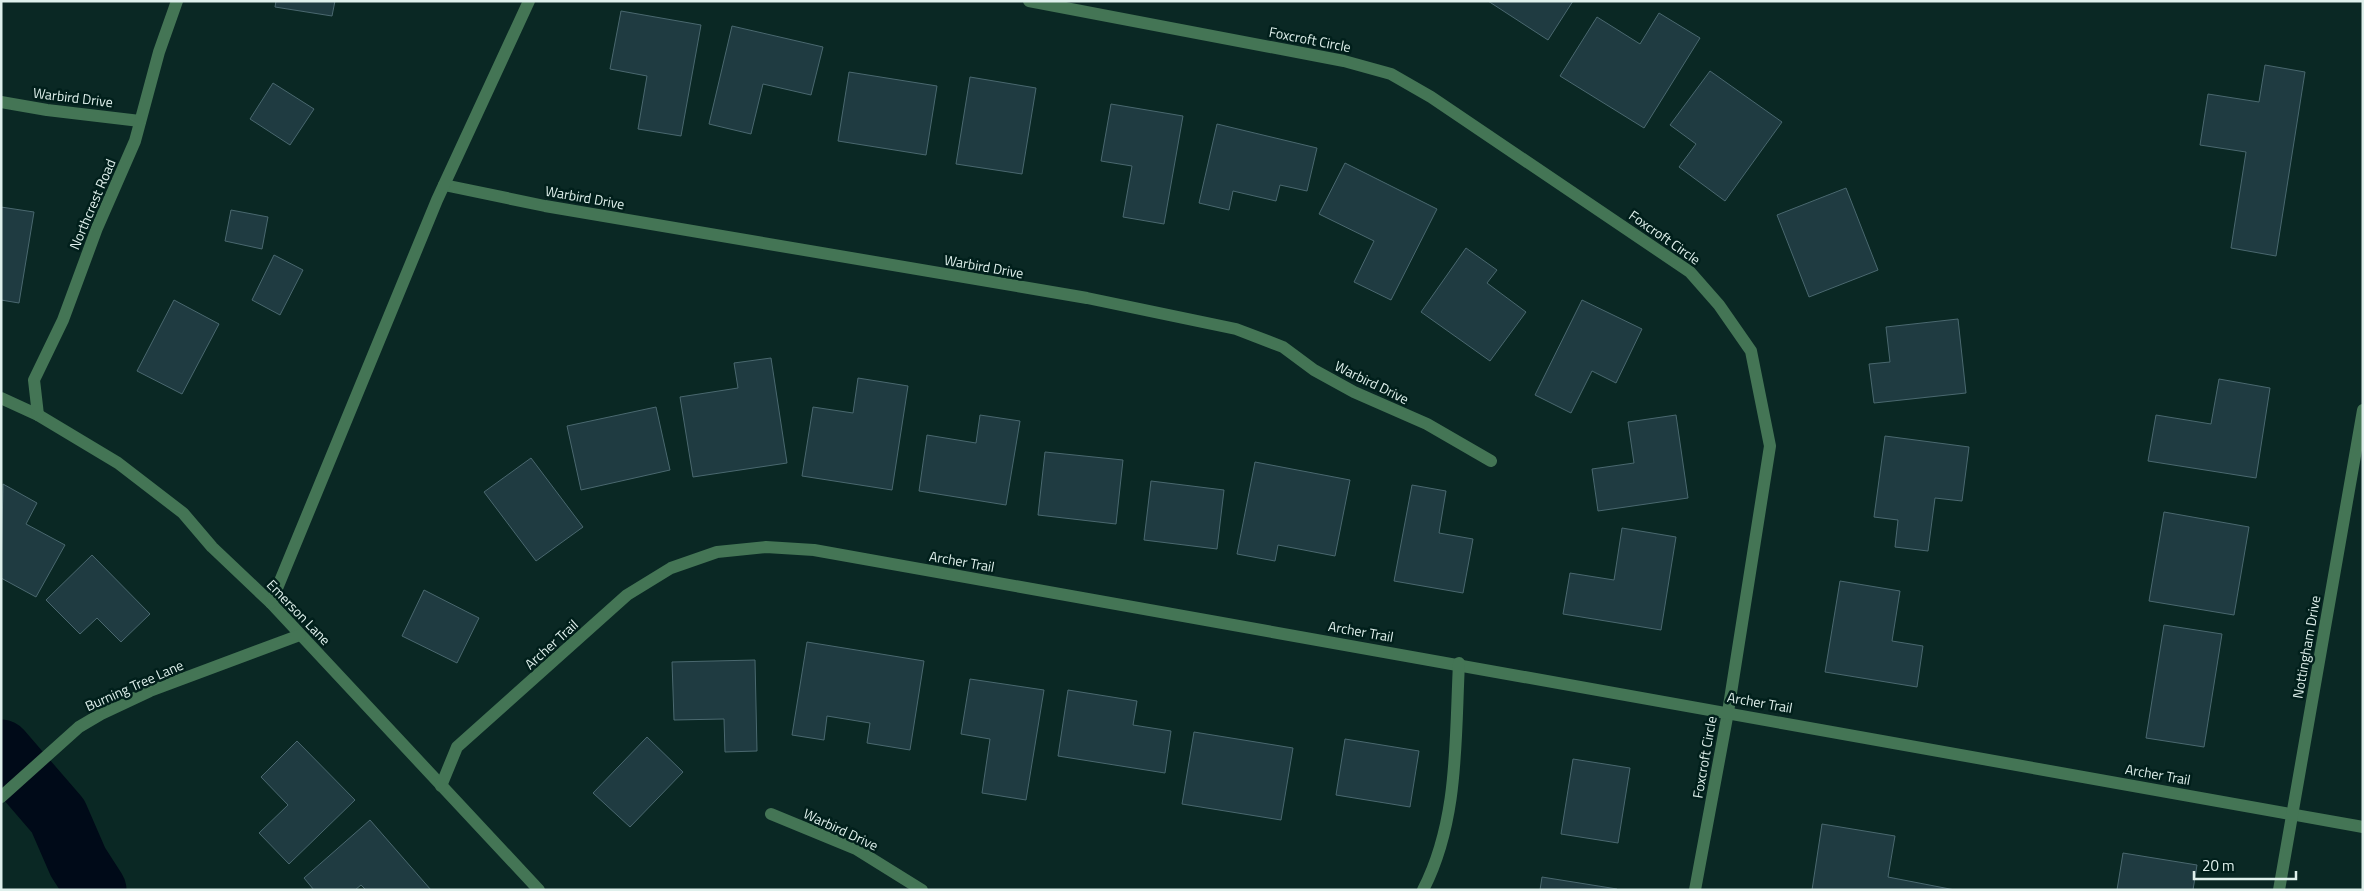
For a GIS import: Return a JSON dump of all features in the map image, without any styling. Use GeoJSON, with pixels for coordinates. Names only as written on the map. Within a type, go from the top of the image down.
{"type":"FeatureCollection","features":[{"type":"Feature","properties":{"kind":"street","name":"Northcrest Road"},"geometry":{"type":"LineString","coordinates":[[38,415],[34,380],[63,320],[97,228],[135,141],[159,52],[177,1]]}},
{"type":"Feature","properties":{"kind":"street"},"geometry":{"type":"LineString","coordinates":[[271,603],[444,186],[529,1]]}},
{"type":"Feature","properties":{"kind":"street","name":"Foxcroft Circle"},"geometry":{"type":"LineString","coordinates":[[1029,1],[1344,61],[1391,74],[1431,97],[1690,272],[1719,305],[1751,351],[1770,446],[1728,712],[1695,890]]}},
{"type":"Feature","properties":{"kind":"street","name":"Warbird Drive"},"geometry":{"type":"LineString","coordinates":[[1,102],[47,110],[140,121]]}},
{"type":"Feature","properties":{"kind":"street","name":"Warbird Drive"},"geometry":{"type":"LineString","coordinates":[[444,186],[545,206],[1087,298],[1236,329],[1283,347],[1314,370],[1354,392],[1427,424],[1491,461]]}},
{"type":"Feature","properties":{"kind":"street","name":"Emerson Lane"},"geometry":{"type":"LineString","coordinates":[[1,398],[38,415],[118,463],[183,514],[212,547],[271,603],[539,890]]}},
{"type":"Feature","properties":{"kind":"street","name":"Nottingham Drive"},"geometry":{"type":"LineString","coordinates":[[2279,890],[2363,410]]}},
{"type":"Feature","properties":{"kind":"street","name":"Archer Trail"},"geometry":{"type":"LineString","coordinates":[[441,786],[457,747],[627,595],[670,568],[717,552],[766,547],[814,550],[1458,663],[2363,827]]}},
{"type":"Feature","properties":{"kind":"street","name":"Burning Tree Lane"},"geometry":{"type":"LineString","coordinates":[[1,797],[79,727],[101,714],[150,691],[300,634]]}},
{"type":"Feature","properties":{"kind":"street"},"geometry":{"type":"LineString","coordinates":[[1423,890],[1435,866],[1451,801],[1458,663]]}},
{"type":"Feature","properties":{"kind":"street","name":"Warbird Drive"},"geometry":{"type":"LineString","coordinates":[[771,814],[856,849],[922,890]]}},
{"type":"Feature","properties":{"kind":"building"},"geometry":{"type":"Polygon","coordinates":[[[276,1],[335,1],[332,16],[275,7],[276,1]]]}},
{"type":"Feature","properties":{"kind":"building"},"geometry":{"type":"Polygon","coordinates":[[[1488,1],[1573,1],[1548,40],[1488,1]]]}},
{"type":"Feature","properties":{"kind":"building"},"geometry":{"type":"Polygon","coordinates":[[[621,11],[701,25],[681,136],[638,129],[647,76],[610,69],[621,11]]]}},
{"type":"Feature","properties":{"kind":"building"},"geometry":{"type":"Polygon","coordinates":[[[1659,13],[1700,38],[1644,128],[1560,76],[1597,17],[1640,44],[1659,13]]]}},
{"type":"Feature","properties":{"kind":"building"},"geometry":{"type":"Polygon","coordinates":[[[732,26],[823,47],[811,95],[763,84],[751,134],[709,124],[732,26]]]}},
{"type":"Feature","properties":{"kind":"building"},"geometry":{"type":"Polygon","coordinates":[[[2265,65],[2305,72],[2276,256],[2231,248],[2246,152],[2200,145],[2208,94],[2259,102],[2265,65]]]}},
{"type":"Feature","properties":{"kind":"building"},"geometry":{"type":"Polygon","coordinates":[[[1710,71],[1782,122],[1725,201],[1679,167],[1696,144],[1670,125],[1710,71]]]}},
{"type":"Feature","properties":{"kind":"building"},"geometry":{"type":"Polygon","coordinates":[[[849,72],[937,86],[926,155],[838,141],[849,72]]]}},
{"type":"Feature","properties":{"kind":"building"},"geometry":{"type":"Polygon","coordinates":[[[970,77],[1036,88],[1022,174],[956,164],[970,77]]]}},
{"type":"Feature","properties":{"kind":"building"},"geometry":{"type":"Polygon","coordinates":[[[273,83],[314,109],[290,145],[250,119],[273,83]]]}},
{"type":"Feature","properties":{"kind":"building"},"geometry":{"type":"Polygon","coordinates":[[[1111,104],[1183,116],[1164,224],[1123,217],[1132,166],[1101,161],[1111,104]]]}},
{"type":"Feature","properties":{"kind":"building"},"geometry":{"type":"Polygon","coordinates":[[[1217,124],[1317,148],[1307,191],[1280,185],[1276,201],[1233,191],[1229,210],[1199,203],[1217,124]]]}},
{"type":"Feature","properties":{"kind":"building"},"geometry":{"type":"Polygon","coordinates":[[[1345,163],[1437,209],[1391,300],[1354,282],[1374,241],[1319,214],[1345,163]]]}},
{"type":"Feature","properties":{"kind":"building"},"geometry":{"type":"Polygon","coordinates":[[[1846,188],[1878,270],[1809,297],[1777,215],[1846,188]]]}},
{"type":"Feature","properties":{"kind":"building"},"geometry":{"type":"Polygon","coordinates":[[[1,207],[34,212],[19,303],[1,300],[1,207]]]}},
{"type":"Feature","properties":{"kind":"building"},"geometry":{"type":"Polygon","coordinates":[[[231,210],[268,217],[262,249],[225,241],[231,210]]]}},
{"type":"Feature","properties":{"kind":"building"},"geometry":{"type":"Polygon","coordinates":[[[1466,248],[1497,270],[1487,283],[1526,312],[1490,361],[1421,312],[1466,248]]]}},
{"type":"Feature","properties":{"kind":"building"},"geometry":{"type":"Polygon","coordinates":[[[274,255],[303,270],[280,315],[252,300],[274,255]]]}},
{"type":"Feature","properties":{"kind":"building"},"geometry":{"type":"Polygon","coordinates":[[[174,300],[219,324],[182,394],[137,371],[174,300]]]}},
{"type":"Feature","properties":{"kind":"building"},"geometry":{"type":"Polygon","coordinates":[[[1582,300],[1642,329],[1616,383],[1592,371],[1571,413],[1535,395],[1582,300]]]}},
{"type":"Feature","properties":{"kind":"building"},"geometry":{"type":"Polygon","coordinates":[[[1958,319],[1966,393],[1874,403],[1869,364],[1890,362],[1886,327],[1958,319]]]}},
{"type":"Feature","properties":{"kind":"building"},"geometry":{"type":"Polygon","coordinates":[[[771,358],[787,463],[693,477],[680,397],[738,388],[734,363],[771,358]]]}},
{"type":"Feature","properties":{"kind":"building"},"geometry":{"type":"Polygon","coordinates":[[[858,378],[908,386],[892,490],[802,476],[813,407],[853,413],[858,378]]]}},
{"type":"Feature","properties":{"kind":"building"},"geometry":{"type":"Polygon","coordinates":[[[2219,379],[2270,388],[2256,478],[2148,461],[2156,415],[2211,424],[2219,379]]]}},
{"type":"Feature","properties":{"kind":"building"},"geometry":{"type":"Polygon","coordinates":[[[656,407],[670,470],[581,490],[567,426],[656,407]]]}},
{"type":"Feature","properties":{"kind":"building"},"geometry":{"type":"Polygon","coordinates":[[[980,415],[1020,421],[1006,505],[919,491],[927,435],[976,443],[980,415]]]}},
{"type":"Feature","properties":{"kind":"building"},"geometry":{"type":"Polygon","coordinates":[[[1676,415],[1688,498],[1598,511],[1592,469],[1634,463],[1628,422],[1676,415]]]}},
{"type":"Feature","properties":{"kind":"building"},"geometry":{"type":"Polygon","coordinates":[[[1885,436],[1969,447],[1962,501],[1935,498],[1928,551],[1895,547],[1898,520],[1874,517],[1885,436]]]}},
{"type":"Feature","properties":{"kind":"building"},"geometry":{"type":"Polygon","coordinates":[[[1045,452],[1123,460],[1116,524],[1038,515],[1045,452]]]}},
{"type":"Feature","properties":{"kind":"building"},"geometry":{"type":"Polygon","coordinates":[[[531,458],[583,527],[536,561],[484,492],[531,458]]]}},
{"type":"Feature","properties":{"kind":"building"},"geometry":{"type":"Polygon","coordinates":[[[1255,462],[1350,480],[1335,556],[1278,545],[1275,561],[1237,554],[1255,462]]]}},
{"type":"Feature","properties":{"kind":"building"},"geometry":{"type":"Polygon","coordinates":[[[1151,481],[1224,490],[1217,549],[1144,540],[1151,481]]]}},
{"type":"Feature","properties":{"kind":"building"},"geometry":{"type":"Polygon","coordinates":[[[3,484],[37,503],[26,524],[65,545],[36,597],[1,578],[3,484]]]}},
{"type":"Feature","properties":{"kind":"building"},"geometry":{"type":"Polygon","coordinates":[[[1412,485],[1446,491],[1439,533],[1473,539],[1463,593],[1394,581],[1412,485]]]}},
{"type":"Feature","properties":{"kind":"building"},"geometry":{"type":"Polygon","coordinates":[[[2164,512],[2249,527],[2234,615],[2149,601],[2164,512]]]}},
{"type":"Feature","properties":{"kind":"building"},"geometry":{"type":"Polygon","coordinates":[[[1622,528],[1676,537],[1661,630],[1563,614],[1570,573],[1614,580],[1622,528]]]}},
{"type":"Feature","properties":{"kind":"building"},"geometry":{"type":"Polygon","coordinates":[[[92,555],[150,614],[121,642],[97,618],[80,634],[46,600],[92,555]]]}},
{"type":"Feature","properties":{"kind":"building"},"geometry":{"type":"Polygon","coordinates":[[[1840,581],[1900,591],[1892,641],[1923,646],[1917,687],[1825,672],[1840,581]]]}},
{"type":"Feature","properties":{"kind":"building"},"geometry":{"type":"Polygon","coordinates":[[[424,590],[479,618],[457,663],[402,636],[424,590]]]}},
{"type":"Feature","properties":{"kind":"building"},"geometry":{"type":"Polygon","coordinates":[[[2164,625],[2222,634],[2204,747],[2146,738],[2164,625]]]}},
{"type":"Feature","properties":{"kind":"building"},"geometry":{"type":"Polygon","coordinates":[[[807,642],[924,661],[910,750],[867,743],[870,723],[827,716],[824,740],[792,735],[807,642]]]}},
{"type":"Feature","properties":{"kind":"building"},"geometry":{"type":"Polygon","coordinates":[[[755,660],[757,751],[725,752],[724,719],[674,720],[672,662],[755,660]]]}},
{"type":"Feature","properties":{"kind":"building"},"geometry":{"type":"Polygon","coordinates":[[[970,679],[1044,690],[1026,800],[982,793],[990,739],[961,734],[970,679]]]}},
{"type":"Feature","properties":{"kind":"building"},"geometry":{"type":"Polygon","coordinates":[[[1068,690],[1137,701],[1133,725],[1171,731],[1165,773],[1058,756],[1068,690]]]}},
{"type":"Feature","properties":{"kind":"building"},"geometry":{"type":"Polygon","coordinates":[[[1194,732],[1293,748],[1281,820],[1182,804],[1194,732]]]}},
{"type":"Feature","properties":{"kind":"building"},"geometry":{"type":"Polygon","coordinates":[[[647,737],[683,772],[630,827],[593,793],[647,737]]]}},
{"type":"Feature","properties":{"kind":"building"},"geometry":{"type":"Polygon","coordinates":[[[1345,739],[1419,751],[1410,807],[1336,795],[1345,739]]]}},
{"type":"Feature","properties":{"kind":"building"},"geometry":{"type":"Polygon","coordinates":[[[297,741],[355,800],[289,864],[259,833],[288,805],[261,777],[297,741]]]}},
{"type":"Feature","properties":{"kind":"building"},"geometry":{"type":"Polygon","coordinates":[[[1573,759],[1630,768],[1618,843],[1561,834],[1573,759]]]}},
{"type":"Feature","properties":{"kind":"building"},"geometry":{"type":"Polygon","coordinates":[[[370,820],[431,890],[366,890],[361,885],[355,890],[314,890],[304,878],[370,820]]]}},
{"type":"Feature","properties":{"kind":"building"},"geometry":{"type":"Polygon","coordinates":[[[1822,824],[1895,836],[1888,877],[1955,890],[1812,890],[1822,824]]]}},
{"type":"Feature","properties":{"kind":"building"},"geometry":{"type":"Polygon","coordinates":[[[2123,853],[2197,865],[2193,890],[2117,890],[2123,853]]]}},
{"type":"Feature","properties":{"kind":"building"},"geometry":{"type":"Polygon","coordinates":[[[1542,877],[1617,889],[1617,890],[1540,890],[1542,877]]]}},
{"type":"Feature","properties":{"kind":"waterway"},"geometry":{"type":"LineString","coordinates":[[1,750],[58,816],[78,862],[96,890]]}}]}
